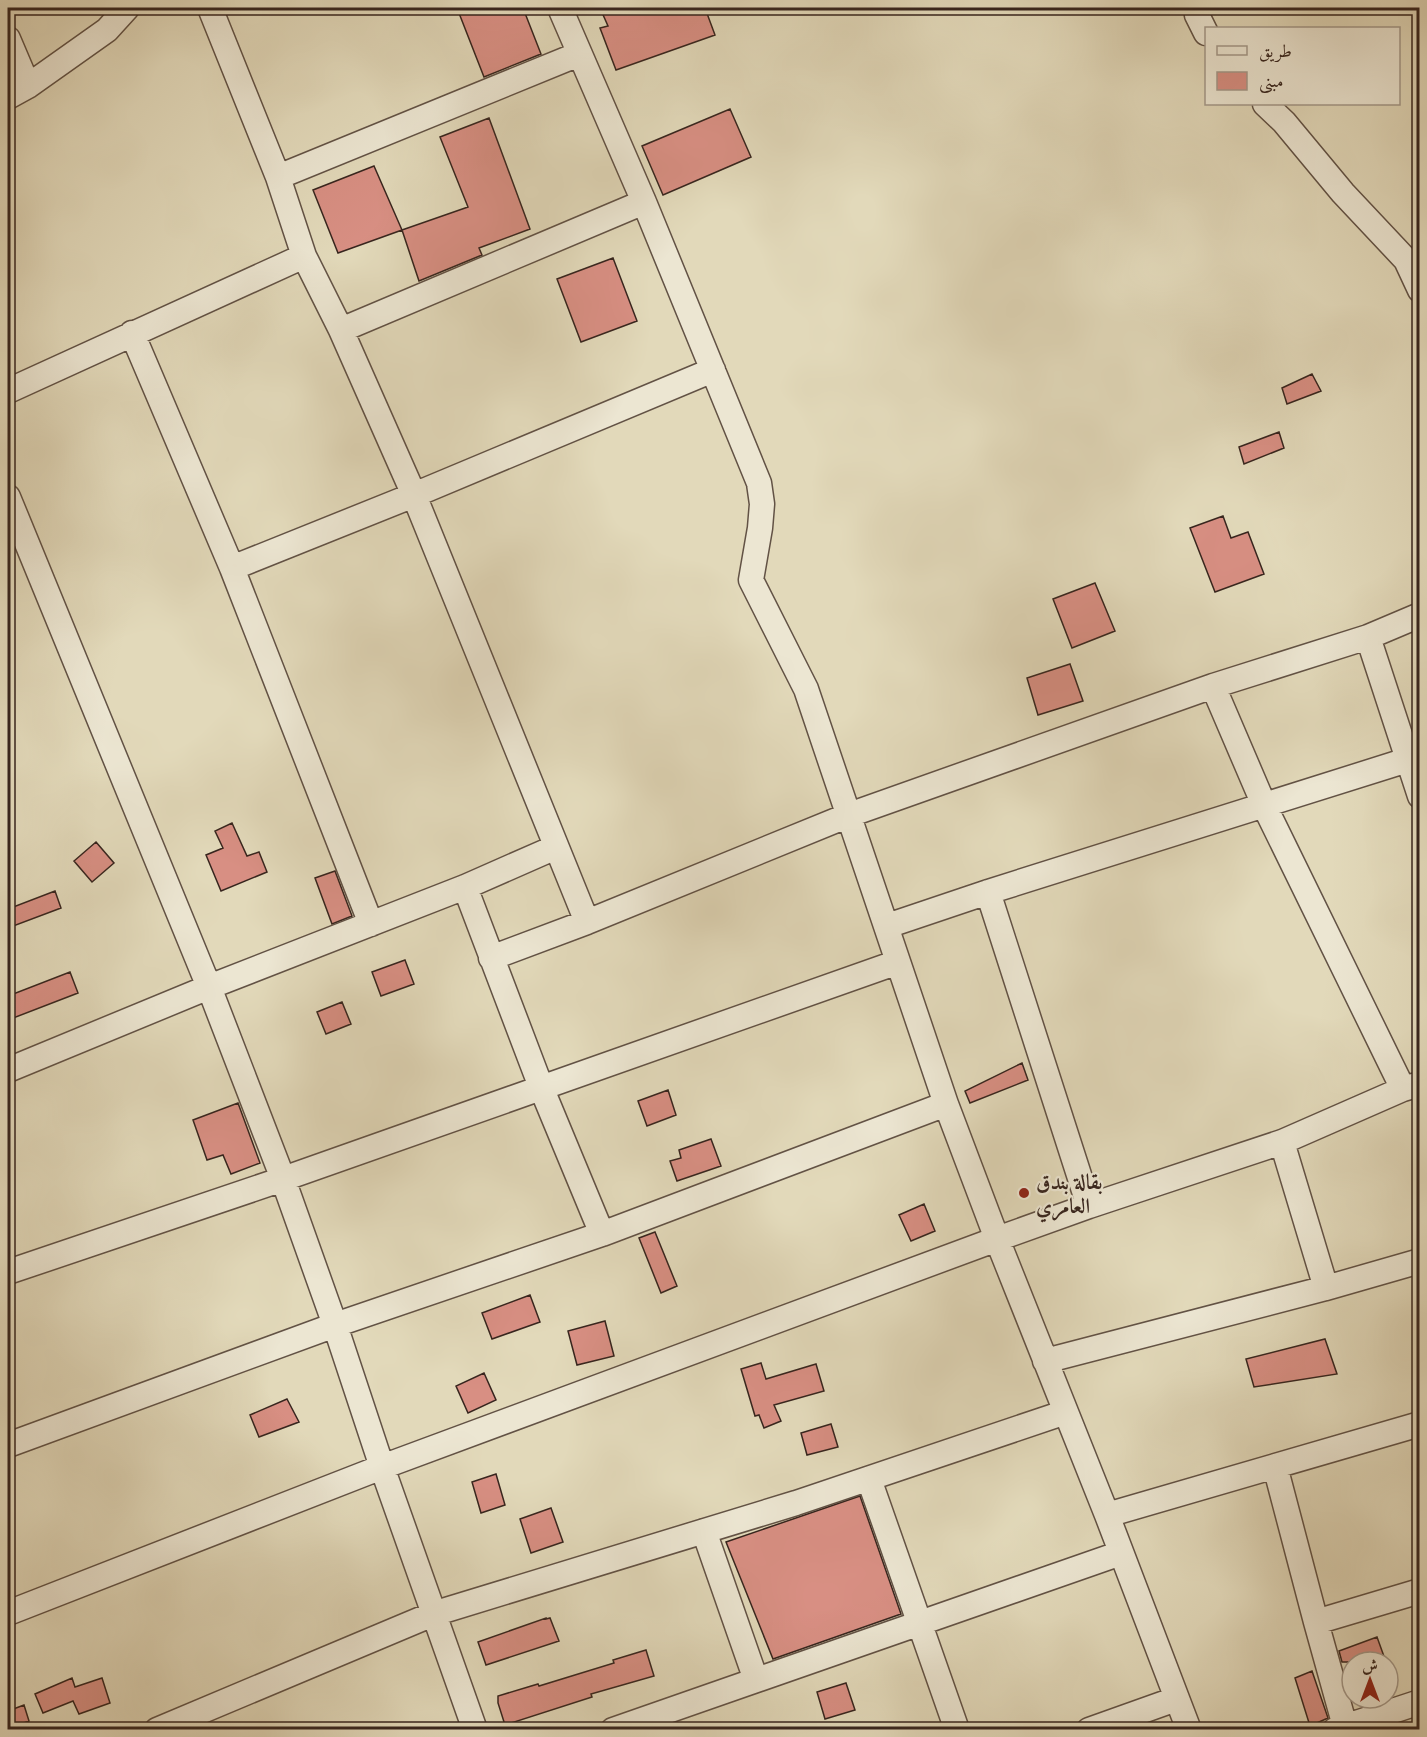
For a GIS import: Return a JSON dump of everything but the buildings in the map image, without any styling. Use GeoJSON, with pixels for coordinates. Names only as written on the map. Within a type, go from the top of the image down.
{"type":"FeatureCollection","features":[{"type":"Feature","properties":{"kind":"street"},"geometry":{"type":"LineString","coordinates":[[8,39],[18,91],[106,30],[127,8]]}},
{"type":"Feature","properties":{"kind":"street"},"geometry":{"type":"LineString","coordinates":[[210,8],[278,177],[304,256],[341,330],[414,495],[587,922]]}},
{"type":"Feature","properties":{"kind":"street"},"geometry":{"type":"LineString","coordinates":[[561,8],[644,202],[759,483],[762,504],[751,580],[806,689],[946,1104],[1189,1730]]}},
{"type":"Feature","properties":{"kind":"street"},"geometry":{"type":"LineString","coordinates":[[1196,8],[1205,31]]}},
{"type":"Feature","properties":{"kind":"street"},"geometry":{"type":"LineString","coordinates":[[278,177],[579,54]]}},
{"type":"Feature","properties":{"kind":"street"},"geometry":{"type":"LineString","coordinates":[[1266,105],[1284,122],[1343,193],[1406,260],[1419,290]]}},
{"type":"Feature","properties":{"kind":"street"},"geometry":{"type":"LineString","coordinates":[[341,330],[644,202]]}},
{"type":"Feature","properties":{"kind":"street"},"geometry":{"type":"LineString","coordinates":[[8,391],[304,256]]}},
{"type":"Feature","properties":{"kind":"street"},"geometry":{"type":"LineString","coordinates":[[132,333],[232,568],[371,924]]}},
{"type":"Feature","properties":{"kind":"street"},"geometry":{"type":"LineString","coordinates":[[232,568],[713,370]]}},
{"type":"Feature","properties":{"kind":"street"},"geometry":{"type":"LineString","coordinates":[[8,497],[209,987],[283,1179],[475,1730]]}},
{"type":"Feature","properties":{"kind":"street"},"geometry":{"type":"LineString","coordinates":[[491,958],[587,922],[849,816],[1213,686],[1368,636],[1419,615]]}},
{"type":"Feature","properties":{"kind":"street"},"geometry":{"type":"LineString","coordinates":[[1368,636],[1413,757],[1419,796]]}},
{"type":"Feature","properties":{"kind":"street"},"geometry":{"type":"LineString","coordinates":[[8,1613],[382,1467],[997,1239],[1282,1142],[1411,1087],[1264,805],[1213,686]]}},
{"type":"Feature","properties":{"kind":"street"},"geometry":{"type":"LineString","coordinates":[[887,926],[1413,757]]}},
{"type":"Feature","properties":{"kind":"street"},"geometry":{"type":"LineString","coordinates":[[8,1070],[209,987],[465,887],[556,847]]}},
{"type":"Feature","properties":{"kind":"street"},"geometry":{"type":"LineString","coordinates":[[465,887],[541,1087],[602,1234]]}},
{"type":"Feature","properties":{"kind":"street"},"geometry":{"type":"LineString","coordinates":[[988,892],[1089,1206]]}},
{"type":"Feature","properties":{"kind":"street"},"geometry":{"type":"LineString","coordinates":[[8,1272],[283,1179],[898,962]]}},
{"type":"Feature","properties":{"kind":"street"},"geometry":{"type":"LineString","coordinates":[[8,1445],[335,1325],[602,1234],[946,1104]]}},
{"type":"Feature","properties":{"kind":"street"},"geometry":{"type":"LineString","coordinates":[[1282,1142],[1326,1287]]}},
{"type":"Feature","properties":{"kind":"street"},"geometry":{"type":"LineString","coordinates":[[1045,1362],[1419,1261]]}},
{"type":"Feature","properties":{"kind":"street"},"geometry":{"type":"LineString","coordinates":[[157,1730],[433,1614],[704,1532],[1066,1412]]}},
{"type":"Feature","properties":{"kind":"street"},"geometry":{"type":"LineString","coordinates":[[1107,1515],[1419,1424]]}},
{"type":"Feature","properties":{"kind":"street"},"geometry":{"type":"LineString","coordinates":[[1275,1466],[1342,1728],[1419,1701]]}},
{"type":"Feature","properties":{"kind":"street"},"geometry":{"type":"LineString","coordinates":[[869,1479],[957,1730]]}},
{"type":"Feature","properties":{"kind":"street"},"geometry":{"type":"LineString","coordinates":[[704,1532],[756,1680]]}},
{"type":"Feature","properties":{"kind":"street"},"geometry":{"type":"LineString","coordinates":[[613,1730],[1121,1554]]}},
{"type":"Feature","properties":{"kind":"street"},"geometry":{"type":"LineString","coordinates":[[1316,1622],[1419,1591]]}},
{"type":"Feature","properties":{"kind":"street"},"geometry":{"type":"LineString","coordinates":[[1089,1730],[1176,1699]]}},
{"type":"Feature","properties":{"kind":"place","name":"بقالة بندق العامري"},"geometry":{"type":"Point","coordinates":[1024,1193]}}]}
